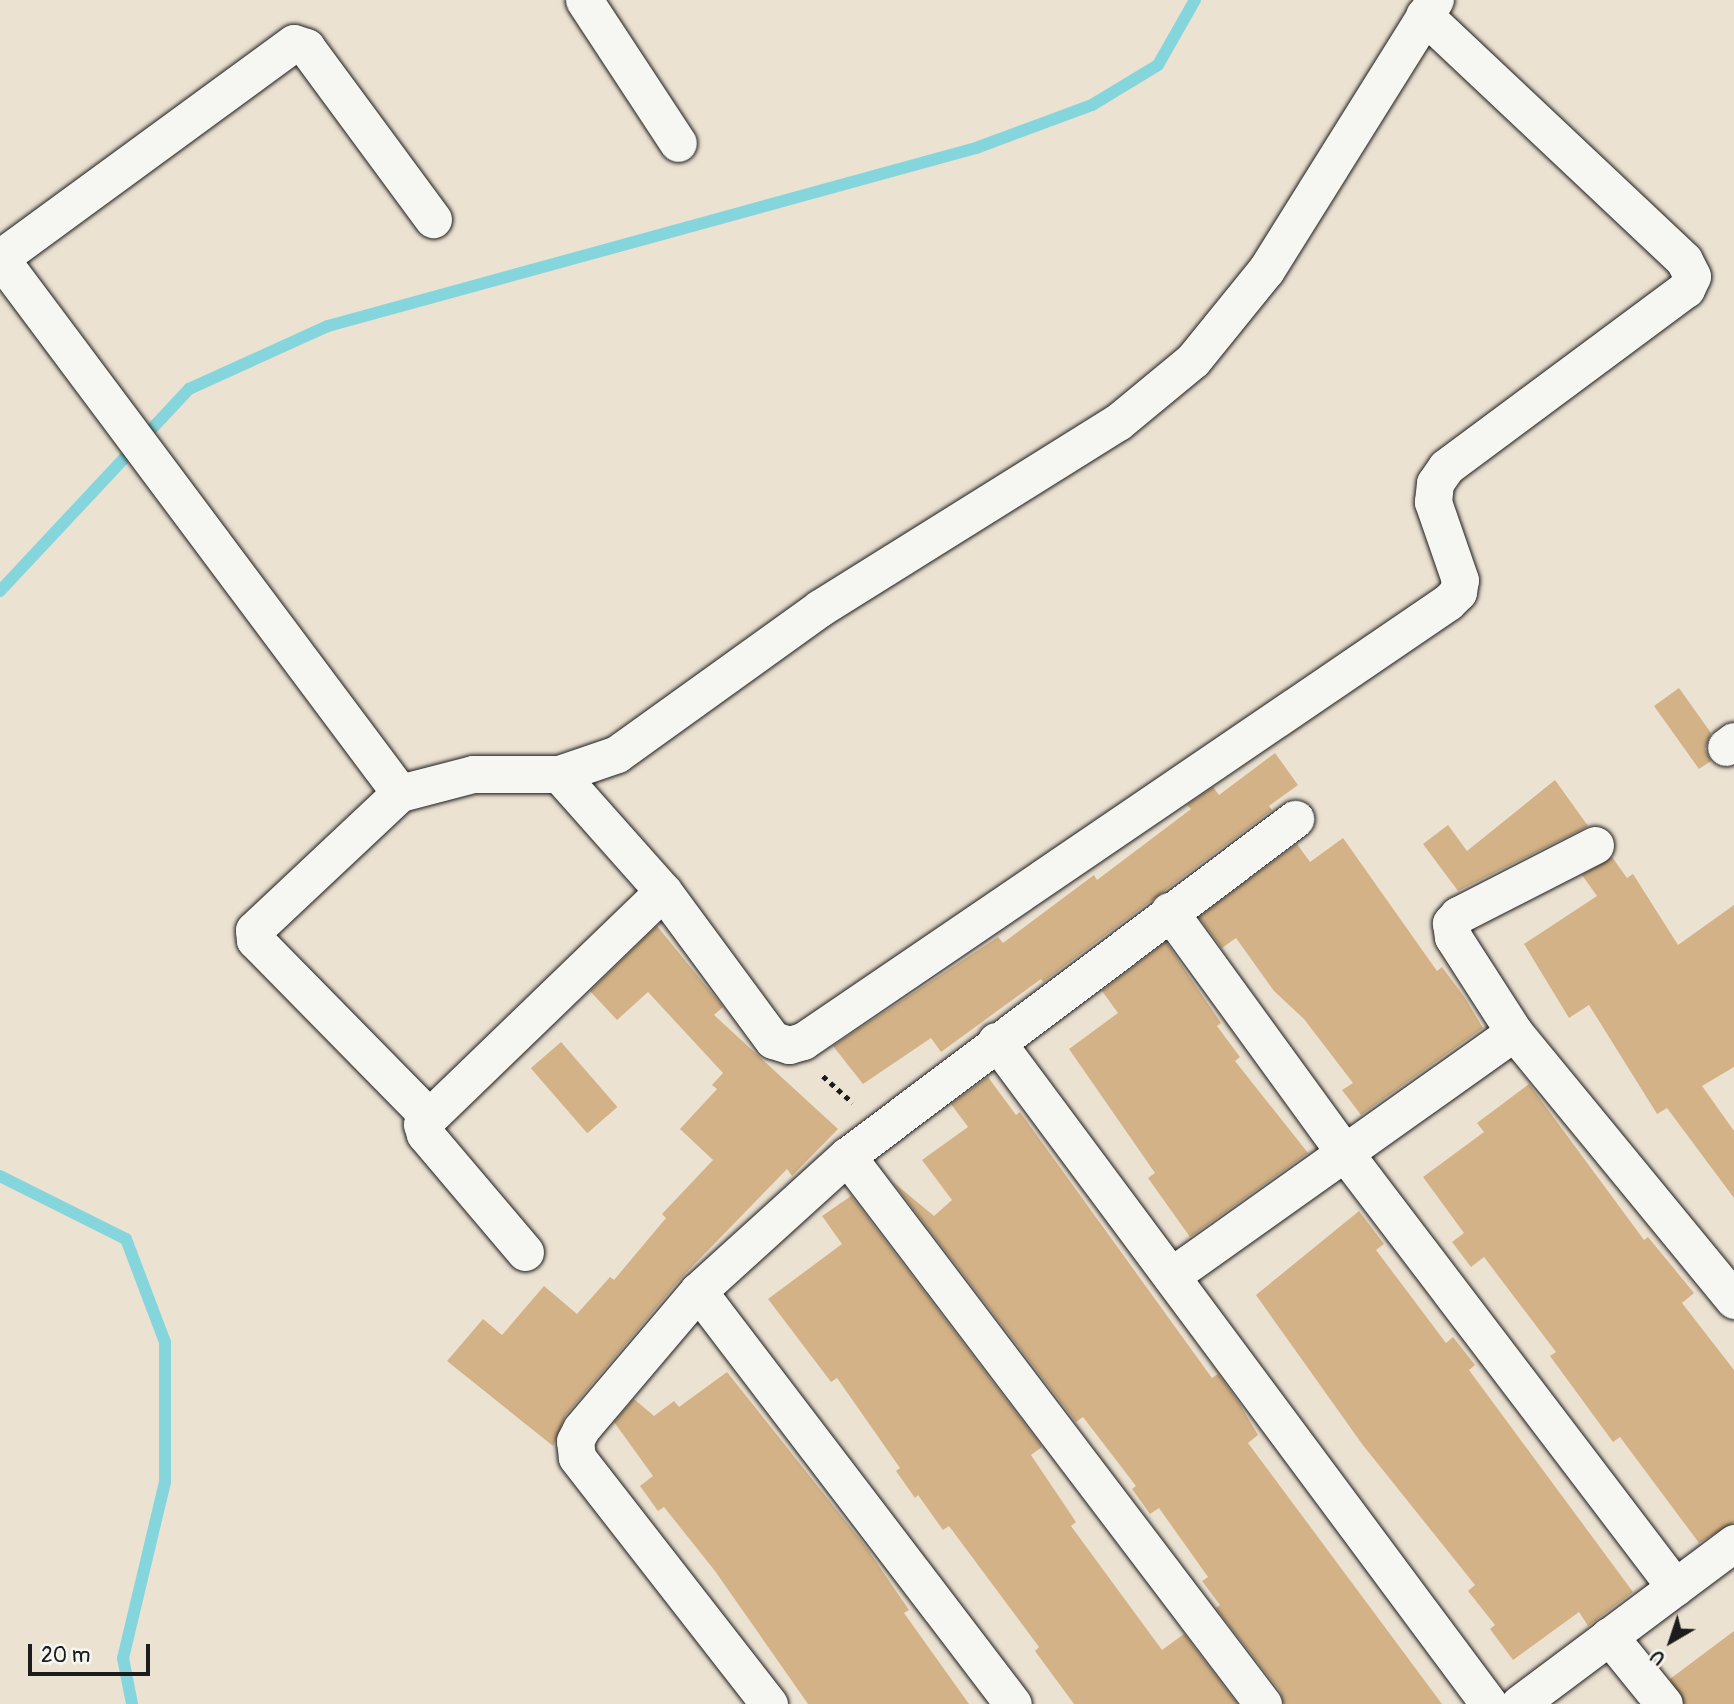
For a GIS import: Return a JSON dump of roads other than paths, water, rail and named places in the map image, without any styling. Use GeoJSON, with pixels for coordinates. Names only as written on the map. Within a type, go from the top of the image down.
{"type":"FeatureCollection","features":[{"type":"Feature","properties":{"kind":"street"},"geometry":{"type":"LineString","coordinates":[[584,0],[678,143]]}},
{"type":"Feature","properties":{"kind":"street"},"geometry":{"type":"LineString","coordinates":[[428,1115],[252,935],[400,793],[473,774],[559,774],[590,766],[644,737],[820,608],[1118,422],[1193,360],[1266,270],[1430,8],[1684,260],[1692,276],[1686,289],[1446,467],[1435,484],[1433,502],[1460,579],[1458,592],[1448,603],[803,1041],[789,1045],[773,1040],[663,891],[559,774]]}},
{"type":"Feature","properties":{"kind":"street"},"geometry":{"type":"LineString","coordinates":[[400,793],[173,484],[0,258],[294,43],[306,47],[433,219]]}},
{"type":"Feature","properties":{"kind":"street"},"geometry":{"type":"LineString","coordinates":[[769,1704],[577,1457],[575,1441],[581,1429],[698,1292],[847,1156],[996,1041],[1295,819]]}},
{"type":"Feature","properties":{"kind":"street"},"geometry":{"type":"LineString","coordinates":[[1595,845],[1458,915],[1451,923],[1453,937],[1514,1032],[1728,1278]]}},
{"type":"Feature","properties":{"kind":"street"},"geometry":{"type":"LineString","coordinates":[[525,1252],[422,1130],[428,1115],[663,891]]}},
{"type":"Feature","properties":{"kind":"street"},"geometry":{"type":"LineString","coordinates":[[1169,911],[1344,1152],[1675,1587]]}},
{"type":"Feature","properties":{"kind":"street"},"geometry":{"type":"LineString","coordinates":[[1171,1276],[1514,1032]]}},
{"type":"Feature","properties":{"kind":"street"},"geometry":{"type":"LineString","coordinates":[[996,1041],[1489,1704]]}},
{"type":"Feature","properties":{"kind":"street"},"geometry":{"type":"LineString","coordinates":[[847,1156],[1263,1704]]}},
{"type":"Feature","properties":{"kind":"street"},"geometry":{"type":"LineString","coordinates":[[698,1292],[1013,1704]]}},
{"type":"Feature","properties":{"kind":"street"},"geometry":{"type":"LineString","coordinates":[[1519,1704],[1734,1543]]}},
{"type":"Feature","properties":{"kind":"street"},"geometry":{"type":"LineString","coordinates":[[1609,1636],[1664,1704]]}},
{"type":"Feature","properties":{"kind":"waterway"},"geometry":{"type":"LineString","coordinates":[[0,591],[189,389],[328,326],[976,148],[1092,105],[1158,65],[1195,0]]}},
{"type":"Feature","properties":{"kind":"waterway"},"geometry":{"type":"LineString","coordinates":[[0,1176],[126,1239],[165,1342],[165,1482],[123,1658],[132,1704]]}}]}
